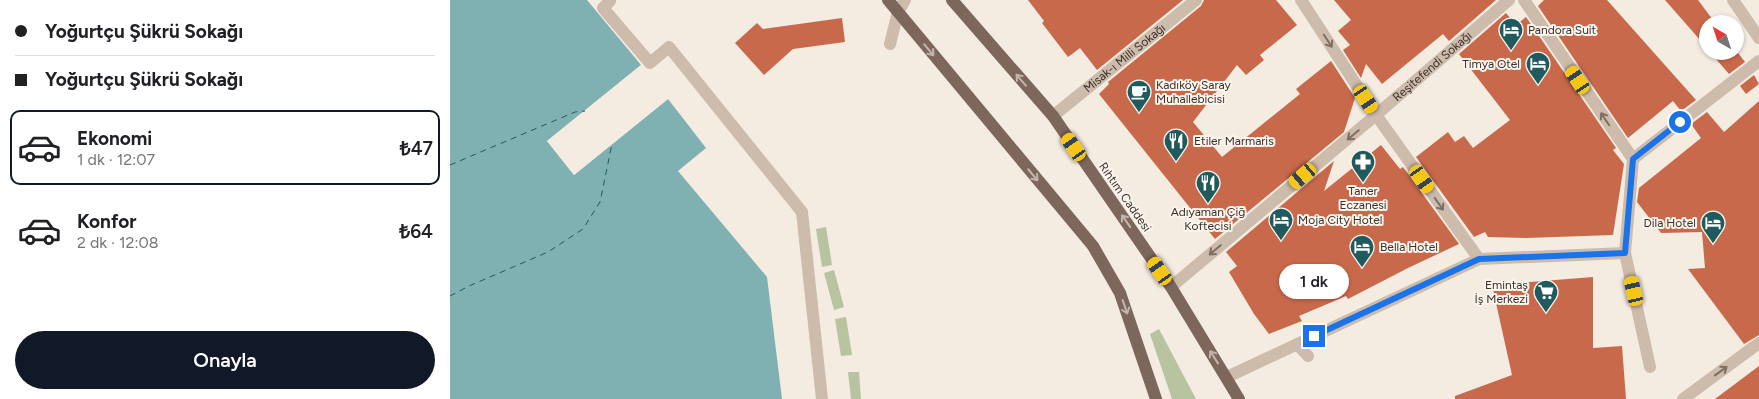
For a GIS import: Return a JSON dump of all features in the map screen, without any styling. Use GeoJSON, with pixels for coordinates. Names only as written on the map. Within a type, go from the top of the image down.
{"type":"FeatureCollection","features":[{"type":"Feature","properties":{"kind":"main road"},"geometry":{"type":"LineString","coordinates":[[888,0],[1093,246],[1120,292],[1156,399]]}},
{"type":"Feature","properties":{"kind":"main road","name":"Rıhtım Caddesi"},"geometry":{"type":"LineString","coordinates":[[952,0],[1053,116],[1171,287],[1239,399]]}},
{"type":"Feature","properties":{"kind":"street"},"geometry":{"type":"LineString","coordinates":[[609,0],[603,8],[650,63],[669,46],[802,212],[822,399]]}},
{"type":"Feature","properties":{"kind":"street"},"geometry":{"type":"LineString","coordinates":[[890,44],[898,12],[905,0]]}},
{"type":"Feature","properties":{"kind":"street","name":"Misak-ı Milli Sokağı"},"geometry":{"type":"LineString","coordinates":[[1053,116],[1196,0]]}},
{"type":"Feature","properties":{"kind":"street"},"geometry":{"type":"LineString","coordinates":[[1301,0],[1376,115],[1479,259]]}},
{"type":"Feature","properties":{"kind":"street","name":"Reşitefendi Sokağı"},"geometry":{"type":"LineString","coordinates":[[1171,287],[1376,115],[1509,0]]}},
{"type":"Feature","properties":{"kind":"street"},"geometry":{"type":"LineString","coordinates":[[1524,0],[1633,159],[1625,253],[1650,367]]}},
{"type":"Feature","properties":{"kind":"street"},"geometry":{"type":"LineString","coordinates":[[1732,0],[1759,38]]}},
{"type":"Feature","properties":{"kind":"street"},"geometry":{"type":"LineString","coordinates":[[1633,159],[1759,61]]}},
{"type":"Feature","properties":{"kind":"street"},"geometry":{"type":"LineString","coordinates":[[1227,377],[1479,259],[1625,253]]}},
{"type":"Feature","properties":{"kind":"street"},"geometry":{"type":"LineString","coordinates":[[1684,399],[1759,343]]}},
{"type":"Feature","properties":{"kind":"street"},"geometry":{"type":"LineString","coordinates":[[1297,344],[1308,356]]}},
{"type":"Feature","properties":{"kind":"green space"},"geometry":{"type":"Polygon","coordinates":[[[826,227],[832,265],[822,267],[816,229],[826,227]]]}},
{"type":"Feature","properties":{"kind":"green space"},"geometry":{"type":"Polygon","coordinates":[[[834,270],[844,307],[834,310],[824,273],[834,270]]]}},
{"type":"Feature","properties":{"kind":"green space"},"geometry":{"type":"Polygon","coordinates":[[[846,317],[852,355],[841,356],[835,319],[846,317]]]}},
{"type":"Feature","properties":{"kind":"green space"},"geometry":{"type":"Polygon","coordinates":[[[1159,329],[1196,399],[1172,399],[1150,334],[1159,329]]]}},
{"type":"Feature","properties":{"kind":"green space"},"geometry":{"type":"Polygon","coordinates":[[[848,372],[859,372],[861,399],[851,399],[848,372]]]}},
{"type":"Feature","properties":{"kind":"water"},"geometry":{"type":"Polygon","coordinates":[[[450,0],[587,0],[641,65],[547,141],[574,175],[668,99],[706,148],[678,171],[767,277],[782,399],[450,399],[450,0]]]}},
{"type":"Feature","properties":{"kind":"pier"},"geometry":{"type":"Polygon","coordinates":[[[641,65],[642,67],[550,142],[574,171],[666,97],[668,99],[574,175],[547,141],[641,65]]]}},
{"type":"Feature","properties":{"kind":"building"},"geometry":{"type":"Polygon","coordinates":[[[1028,0],[1183,0],[1097,70],[1080,48],[1068,57],[1042,23],[1044,21],[1028,0]]]}},
{"type":"Feature","properties":{"kind":"building"},"geometry":{"type":"Polygon","coordinates":[[[1204,0],[1276,0],[1297,25],[1260,55],[1264,60],[1246,75],[1237,65],[1193,122],[1222,157],[1300,94],[1296,89],[1331,61],[1355,98],[1344,132],[1215,239],[1099,94],[1109,84],[1108,82],[1201,6],[1204,0]]]}},
{"type":"Feature","properties":{"kind":"building"},"geometry":{"type":"Polygon","coordinates":[[[1334,0],[1496,0],[1449,41],[1443,34],[1382,84],[1366,64],[1361,78],[1343,50],[1350,45],[1338,31],[1351,20],[1334,0]]]}},
{"type":"Feature","properties":{"kind":"building"},"geometry":{"type":"Polygon","coordinates":[[[1544,0],[1607,0],[1696,100],[1681,111],[1673,101],[1628,138],[1538,6],[1544,0]]]}},
{"type":"Feature","properties":{"kind":"building"},"geometry":{"type":"Polygon","coordinates":[[[1665,0],[1698,0],[1709,15],[1699,15],[1699,39],[1665,0]]]}},
{"type":"Feature","properties":{"kind":"building"},"geometry":{"type":"Polygon","coordinates":[[[1506,13],[1516,25],[1526,17],[1616,148],[1613,150],[1624,164],[1613,235],[1526,238],[1488,237],[1485,232],[1474,237],[1416,157],[1448,132],[1455,142],[1464,136],[1473,148],[1510,120],[1459,54],[1506,13]]]}},
{"type":"Feature","properties":{"kind":"building"},"geometry":{"type":"Polygon","coordinates":[[[842,18],[845,42],[793,49],[764,75],[735,43],[757,23],[763,29],[842,18]]]}},
{"type":"Feature","properties":{"kind":"building"},"geometry":{"type":"Polygon","coordinates":[[[1717,60],[1743,60],[1745,62],[1729,74],[1717,60]]]}},
{"type":"Feature","properties":{"kind":"building"},"geometry":{"type":"Polygon","coordinates":[[[1754,75],[1759,84],[1746,94],[1740,86],[1754,75]]]}},
{"type":"Feature","properties":{"kind":"building","name":"Dila Hotel"},"geometry":{"type":"Polygon","coordinates":[[[1759,101],[1759,335],[1744,344],[1688,269],[1705,268],[1702,232],[1661,233],[1637,202],[1639,188],[1701,138],[1691,124],[1707,112],[1724,132],[1759,101]]]}},
{"type":"Feature","properties":{"kind":"building"},"geometry":{"type":"Polygon","coordinates":[[[1381,145],[1400,169],[1403,167],[1459,244],[1348,299],[1346,296],[1299,316],[1302,321],[1269,334],[1254,314],[1229,272],[1237,266],[1226,252],[1334,161],[1324,191],[1381,145]]]}},
{"type":"Feature","properties":{"kind":"building","name":"Emintaş İş Merkezi"},"geometry":{"type":"Polygon","coordinates":[[[1593,277],[1593,348],[1622,346],[1626,399],[1455,399],[1455,396],[1512,375],[1492,285],[1593,277]]]}},
{"type":"Feature","properties":{"kind":"building"},"geometry":{"type":"Polygon","coordinates":[[[1759,366],[1759,399],[1715,399],[1759,366]]]}},
{"type":"Feature","properties":{"kind":"ferry route"},"geometry":{"type":"LineString","coordinates":[[450,165],[575,112],[585,111]]}},
{"type":"Feature","properties":{"kind":"ferry route"},"geometry":{"type":"LineString","coordinates":[[450,296],[548,252],[583,229],[600,202],[612,144]]}},
{"type":"Feature","properties":{"kind":"place","name":"Pandora Suit"},"geometry":{"type":"Point","coordinates":[1511,51]}},
{"type":"Feature","properties":{"kind":"place","name":"Timya Otel"},"geometry":{"type":"Point","coordinates":[1538,85]}},
{"type":"Feature","properties":{"kind":"place","name":"Kadıköy Saray Muhallebicisi"},"geometry":{"type":"Point","coordinates":[1139,113]}},
{"type":"Feature","properties":{"kind":"place","name":"Etiler Marmaris"},"geometry":{"type":"Point","coordinates":[1176,162]}},
{"type":"Feature","properties":{"kind":"place","name":"Taner Eczanesi"},"geometry":{"type":"Point","coordinates":[1363,183]}},
{"type":"Feature","properties":{"kind":"place","name":"Adıyaman Çiğ Koftecisi"},"geometry":{"type":"Point","coordinates":[1208,204]}},
{"type":"Feature","properties":{"kind":"place","name":"Moja City Hotel"},"geometry":{"type":"Point","coordinates":[1281,241]}},
{"type":"Feature","properties":{"kind":"place","name":"Dila Hotel"},"geometry":{"type":"Point","coordinates":[1713,244]}},
{"type":"Feature","properties":{"kind":"place","name":"Bella Hotel"},"geometry":{"type":"Point","coordinates":[1362,268]}},
{"type":"Feature","properties":{"kind":"place","name":"Emintaş İş Merkezi"},"geometry":{"type":"Point","coordinates":[1546,313]}},
{"type":"Feature","properties":{"kind":"route"},"geometry":{"type":"LineString","coordinates":[[1314,336],[1479,259],[1625,253],[1633,159],[1680,122]]}}]}
